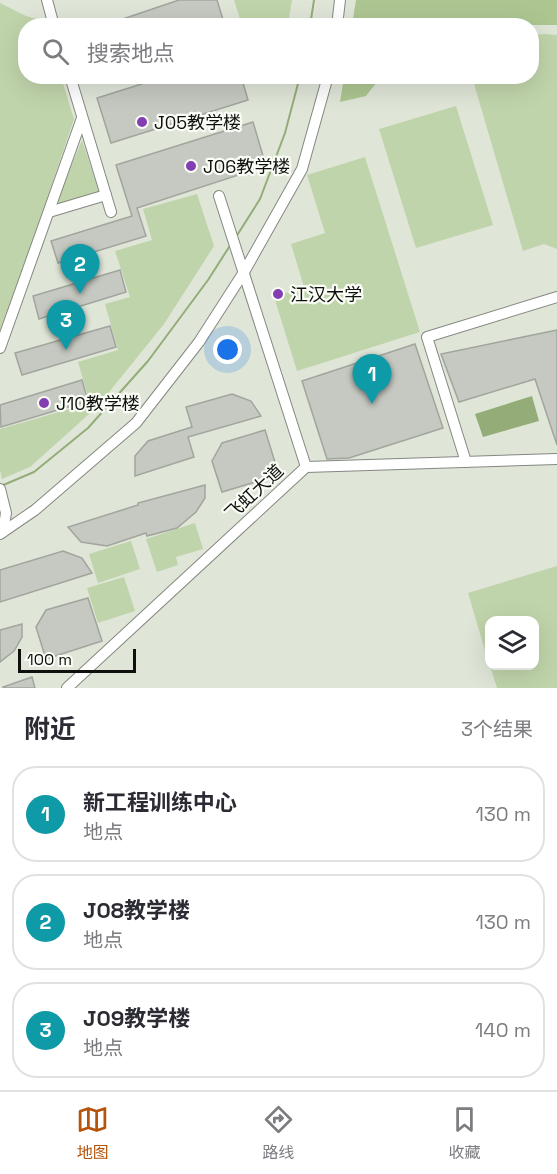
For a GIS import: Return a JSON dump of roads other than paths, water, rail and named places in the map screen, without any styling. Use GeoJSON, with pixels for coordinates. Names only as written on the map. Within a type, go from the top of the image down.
{"type":"FeatureCollection","features":[{"type":"Feature","properties":{"kind":"lane"},"geometry":{"type":"LineString","coordinates":[[47,0],[52,18]]}},
{"type":"Feature","properties":{"kind":"lane"},"geometry":{"type":"LineString","coordinates":[[338,18],[340,0]]}},
{"type":"Feature","properties":{"kind":"lane"},"geometry":{"type":"LineString","coordinates":[[72,84],[111,212]]}},
{"type":"Feature","properties":{"kind":"lane"},"geometry":{"type":"LineString","coordinates":[[2,533],[35,510],[136,423],[199,342],[244,272],[302,169],[326,84]]}},
{"type":"Feature","properties":{"kind":"lane"},"geometry":{"type":"LineString","coordinates":[[0,348],[82,118]]}},
{"type":"Feature","properties":{"kind":"lane"},"geometry":{"type":"LineString","coordinates":[[49,212],[106,195]]}},
{"type":"Feature","properties":{"kind":"lane"},"geometry":{"type":"LineString","coordinates":[[219,196],[306,467]]}},
{"type":"Feature","properties":{"kind":"lane"},"geometry":{"type":"LineString","coordinates":[[466,462],[427,337],[557,297]]}},
{"type":"Feature","properties":{"kind":"lane","name":"飞虹大道"},"geometry":{"type":"LineString","coordinates":[[67,688],[306,467],[557,459]]}},
{"type":"Feature","properties":{"kind":"lane"},"geometry":{"type":"LineString","coordinates":[[0,489],[6,513],[2,533]]}},
{"type":"Feature","properties":{"kind":"waterway"},"geometry":{"type":"LineString","coordinates":[[311,18],[314,0]]}},
{"type":"Feature","properties":{"kind":"waterway"},"geometry":{"type":"LineString","coordinates":[[236,237],[260,199],[285,133],[298,84]]}},
{"type":"Feature","properties":{"kind":"waterway"},"geometry":{"type":"LineString","coordinates":[[1,486],[34,472],[88,428],[148,361],[208,280],[231,244]]}},
{"type":"Feature","properties":{"kind":"place","name":"J05教学楼"},"geometry":{"type":"Point","coordinates":[142,122]}},
{"type":"Feature","properties":{"kind":"place","name":"J06教学楼"},"geometry":{"type":"Point","coordinates":[191,166]}},
{"type":"Feature","properties":{"kind":"place","name":"J08教学楼"},"geometry":{"type":"Point","coordinates":[80,294]}},
{"type":"Feature","properties":{"kind":"place","name":"江汉大学"},"geometry":{"type":"Point","coordinates":[278,294]}},
{"type":"Feature","properties":{"kind":"place","name":"J09教学楼"},"geometry":{"type":"Point","coordinates":[66,350]}},
{"type":"Feature","properties":{"kind":"place","name":"J10教学楼"},"geometry":{"type":"Point","coordinates":[44,403]}},
{"type":"Feature","properties":{"kind":"place","name":"新工程训练中心"},"geometry":{"type":"Point","coordinates":[372,404]}}]}
